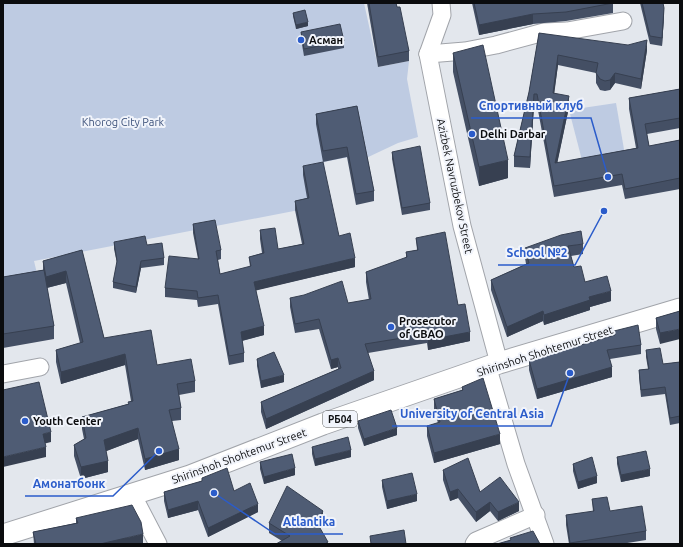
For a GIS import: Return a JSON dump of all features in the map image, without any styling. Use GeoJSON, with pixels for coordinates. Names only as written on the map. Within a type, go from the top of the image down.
{"type":"FeatureCollection","features":[{"type":"Feature","properties":{"kind":"main road","name":"Shirinshoh Shohtemur Street"},"geometry":{"type":"LineString","coordinates":[[3,535],[190,476],[323,424],[494,366],[680,309]]}},
{"type":"Feature","properties":{"kind":"street"},"geometry":{"type":"LineString","coordinates":[[441,3],[442,16],[428,54],[465,51],[496,45],[544,32],[567,31],[623,21]]}},
{"type":"Feature","properties":{"kind":"street","name":"Azizbek Navruzbekov Street"},"geometry":{"type":"LineString","coordinates":[[428,54],[462,226],[516,464],[536,515],[545,544]]}},
{"type":"Feature","properties":{"kind":"street"},"geometry":{"type":"LineString","coordinates":[[3,374],[40,367]]}},
{"type":"Feature","properties":{"kind":"street"},"geometry":{"type":"LineString","coordinates":[[132,494],[158,544]]}},
{"type":"Feature","properties":{"kind":"street"},"geometry":{"type":"LineString","coordinates":[[474,544],[476,541],[536,515]]}},
{"type":"Feature","properties":{"kind":"green space","name":"Khorog City Park"},"geometry":{"type":"Polygon","coordinates":[[[3,3],[364,3],[378,67],[409,61],[407,79],[418,137],[398,143],[364,159],[364,154],[324,162],[330,204],[34,261],[39,282],[3,288],[3,3]]]}},
{"type":"Feature","properties":{"kind":"green space"},"geometry":{"type":"Polygon","coordinates":[[[616,103],[626,161],[584,168],[569,110],[616,103]]]}},
{"type":"Feature","properties":{"kind":"building"},"geometry":{"type":"Polygon","coordinates":[[[369,3],[396,3],[397,7],[400,7],[409,51],[378,57],[369,3]]]}},
{"type":"Feature","properties":{"kind":"building"},"geometry":{"type":"Polygon","coordinates":[[[474,3],[613,3],[566,12],[533,14],[479,25],[474,3]]]}},
{"type":"Feature","properties":{"kind":"building"},"geometry":{"type":"Polygon","coordinates":[[[642,3],[663,3],[662,38],[650,36],[642,3]]]}},
{"type":"Feature","properties":{"kind":"building"},"geometry":{"type":"Polygon","coordinates":[[[305,10],[308,22],[296,25],[293,13],[305,10]]]}},
{"type":"Feature","properties":{"kind":"building"},"geometry":{"type":"Polygon","coordinates":[[[340,24],[344,41],[304,49],[301,32],[340,24]]]}},
{"type":"Feature","properties":{"kind":"building"},"geometry":{"type":"Polygon","coordinates":[[[539,33],[628,45],[647,40],[641,79],[615,73],[610,80],[605,81],[600,79],[596,73],[598,63],[558,55],[553,93],[569,96],[555,163],[638,148],[629,98],[680,89],[680,118],[645,124],[649,146],[680,140],[680,178],[625,189],[622,174],[554,186],[537,94],[534,94],[530,157],[514,156],[529,92],[539,33]]]}},
{"type":"Feature","properties":{"kind":"building"},"geometry":{"type":"Polygon","coordinates":[[[483,45],[508,160],[479,167],[453,53],[483,45]]]}},
{"type":"Feature","properties":{"kind":"building"},"geometry":{"type":"Polygon","coordinates":[[[357,106],[374,191],[356,194],[347,147],[323,151],[316,114],[357,106]]]}},
{"type":"Feature","properties":{"kind":"building"},"geometry":{"type":"Polygon","coordinates":[[[420,146],[430,203],[402,208],[392,152],[420,146]]]}},
{"type":"Feature","properties":{"kind":"building"},"geometry":{"type":"Polygon","coordinates":[[[323,162],[339,236],[350,233],[355,258],[254,282],[264,326],[241,332],[244,353],[229,356],[218,295],[198,298],[197,291],[165,288],[169,256],[199,259],[193,224],[215,220],[221,250],[216,251],[220,274],[251,266],[249,257],[264,253],[260,230],[275,228],[278,249],[304,244],[295,201],[309,198],[303,166],[323,162]]]}},
{"type":"Feature","properties":{"kind":"building"},"geometry":{"type":"Polygon","coordinates":[[[581,231],[583,244],[568,246],[574,267],[581,266],[585,282],[607,276],[611,291],[589,297],[590,300],[544,315],[543,311],[507,327],[491,280],[529,263],[525,248],[561,235],[581,231]]]}},
{"type":"Feature","properties":{"kind":"building"},"geometry":{"type":"Polygon","coordinates":[[[445,232],[458,305],[465,304],[470,332],[428,340],[427,334],[365,344],[374,371],[266,419],[261,402],[341,368],[338,358],[331,360],[319,319],[295,324],[290,298],[304,295],[342,281],[348,303],[371,299],[366,272],[407,257],[406,252],[418,250],[416,238],[445,232]]]}},
{"type":"Feature","properties":{"kind":"building"},"geometry":{"type":"Polygon","coordinates":[[[145,236],[147,245],[162,243],[164,258],[141,261],[136,287],[113,282],[117,261],[114,242],[145,236]]]}},
{"type":"Feature","properties":{"kind":"building"},"geometry":{"type":"Polygon","coordinates":[[[82,250],[104,338],[151,330],[157,365],[191,359],[195,381],[177,384],[181,408],[169,410],[179,449],[145,459],[138,428],[104,440],[108,461],[81,467],[74,445],[86,438],[82,417],[129,404],[128,402],[133,401],[125,354],[61,372],[56,350],[83,342],[66,271],[46,277],[43,261],[82,250]]]}},
{"type":"Feature","properties":{"kind":"building"},"geometry":{"type":"Polygon","coordinates":[[[44,270],[54,326],[3,334],[3,277],[44,270]]]}},
{"type":"Feature","properties":{"kind":"building"},"geometry":{"type":"Polygon","coordinates":[[[680,311],[680,329],[660,333],[656,318],[680,311]]]}},
{"type":"Feature","properties":{"kind":"building"},"geometry":{"type":"Polygon","coordinates":[[[638,325],[641,345],[607,350],[612,367],[537,389],[529,360],[615,335],[614,331],[638,325]]]}},
{"type":"Feature","properties":{"kind":"building"},"geometry":{"type":"Polygon","coordinates":[[[660,348],[663,364],[680,362],[680,416],[670,418],[665,387],[641,390],[639,370],[649,369],[646,350],[660,348]]]}},
{"type":"Feature","properties":{"kind":"building"},"geometry":{"type":"Polygon","coordinates":[[[274,352],[284,375],[261,381],[257,359],[274,352]]]}},
{"type":"Feature","properties":{"kind":"building"},"geometry":{"type":"Polygon","coordinates":[[[483,378],[500,434],[434,453],[427,426],[440,422],[434,399],[463,390],[462,387],[483,378]]]}},
{"type":"Feature","properties":{"kind":"building","name":"Youth Center"},"geometry":{"type":"Polygon","coordinates":[[[39,382],[51,432],[43,434],[46,447],[3,457],[3,390],[39,382]]]}},
{"type":"Feature","properties":{"kind":"building"},"geometry":{"type":"Polygon","coordinates":[[[391,410],[397,428],[364,439],[358,421],[391,410]]]}},
{"type":"Feature","properties":{"kind":"building"},"geometry":{"type":"Polygon","coordinates":[[[348,437],[351,450],[315,459],[312,447],[348,437]]]}},
{"type":"Feature","properties":{"kind":"building"},"geometry":{"type":"Polygon","coordinates":[[[646,451],[650,469],[621,475],[617,457],[646,451]]]}},
{"type":"Feature","properties":{"kind":"building"},"geometry":{"type":"Polygon","coordinates":[[[292,454],[295,468],[264,477],[260,462],[292,454]]]}},
{"type":"Feature","properties":{"kind":"building"},"geometry":{"type":"Polygon","coordinates":[[[592,457],[597,476],[578,482],[573,464],[592,457]]]}},
{"type":"Feature","properties":{"kind":"building"},"geometry":{"type":"Polygon","coordinates":[[[468,458],[480,492],[500,477],[519,502],[498,512],[490,502],[476,512],[458,489],[450,492],[443,470],[468,458]]]}},
{"type":"Feature","properties":{"kind":"building"},"geometry":{"type":"Polygon","coordinates":[[[227,468],[234,491],[250,483],[258,504],[208,528],[198,501],[168,510],[164,492],[202,481],[202,478],[227,468]]]}},
{"type":"Feature","properties":{"kind":"building"},"geometry":{"type":"Polygon","coordinates":[[[412,473],[417,494],[387,501],[382,480],[412,473]]]}},
{"type":"Feature","properties":{"kind":"building"},"geometry":{"type":"Polygon","coordinates":[[[287,486],[323,511],[316,521],[328,542],[325,544],[276,544],[290,536],[269,523],[287,486]]]}},
{"type":"Feature","properties":{"kind":"building"},"geometry":{"type":"Polygon","coordinates":[[[607,497],[610,511],[642,506],[646,531],[570,543],[566,515],[594,511],[592,499],[607,497]]]}},
{"type":"Feature","properties":{"kind":"building"},"geometry":{"type":"Polygon","coordinates":[[[132,505],[141,522],[143,534],[100,544],[36,544],[33,532],[78,523],[76,518],[132,505]]]}},
{"type":"Feature","properties":{"kind":"building"},"geometry":{"type":"Polygon","coordinates":[[[404,530],[406,544],[371,544],[370,536],[404,530]]]}},
{"type":"Feature","properties":{"kind":"building"},"geometry":{"type":"Polygon","coordinates":[[[533,531],[540,544],[497,544],[511,540],[510,538],[533,531]]]}},
{"type":"Feature","properties":{"kind":"place","name":"Асман"},"geometry":{"type":"Point","coordinates":[301,40]}},
{"type":"Feature","properties":{"kind":"place","name":"Delhi Darbar"},"geometry":{"type":"Point","coordinates":[472,134]}},
{"type":"Feature","properties":{"kind":"place","name":"Спортивный клуб"},"geometry":{"type":"Point","coordinates":[608,177]}},
{"type":"Feature","properties":{"kind":"place","name":"School №2"},"geometry":{"type":"Point","coordinates":[604,211]}},
{"type":"Feature","properties":{"kind":"place","name":"Prosecutor of GBAO"},"geometry":{"type":"Point","coordinates":[391,327]}},
{"type":"Feature","properties":{"kind":"place","name":"University of Central Asia"},"geometry":{"type":"Point","coordinates":[570,373]}},
{"type":"Feature","properties":{"kind":"place","name":"Youth Center"},"geometry":{"type":"Point","coordinates":[25,421]}},
{"type":"Feature","properties":{"kind":"place","name":"Амонатбонк"},"geometry":{"type":"Point","coordinates":[159,451]}},
{"type":"Feature","properties":{"kind":"place","name":"Atlantika"},"geometry":{"type":"Point","coordinates":[214,493]}}]}
